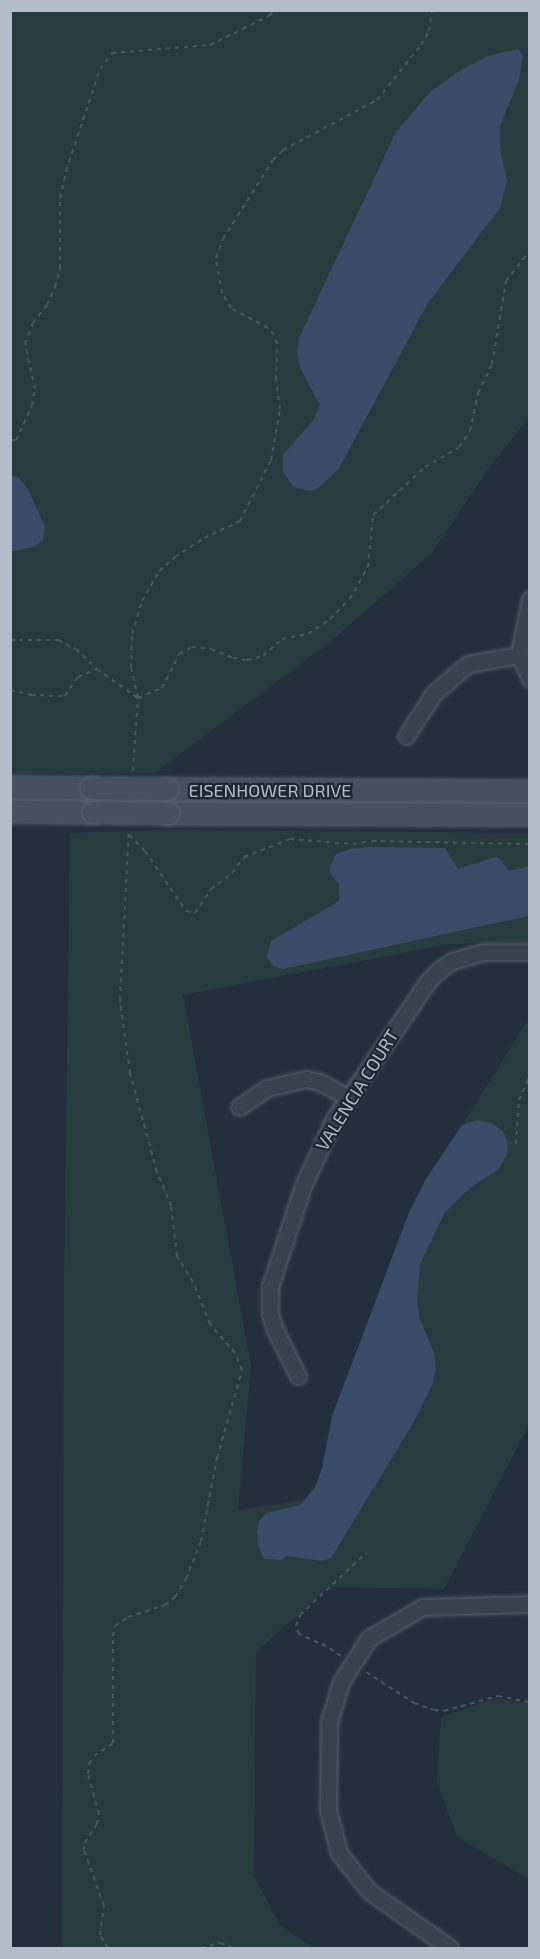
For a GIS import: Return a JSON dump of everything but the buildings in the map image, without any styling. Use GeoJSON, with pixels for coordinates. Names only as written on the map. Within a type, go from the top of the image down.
{"type":"FeatureCollection","features":[{"type":"Feature","properties":{"kind":"main road","name":"EISENHOWER DRIVE"},"geometry":{"type":"LineString","coordinates":[[10,787],[530,790]]}},
{"type":"Feature","properties":{"kind":"main road","name":"EISENHOWER DRIVE"},"geometry":{"type":"LineString","coordinates":[[10,811],[530,814]]}},
{"type":"Feature","properties":{"kind":"street"},"geometry":{"type":"LineString","coordinates":[[530,599],[519,655],[530,679]]}},
{"type":"Feature","properties":{"kind":"street"},"geometry":{"type":"LineString","coordinates":[[406,736],[434,693],[468,664],[519,655]]}},
{"type":"Feature","properties":{"kind":"street","name":"VALENCIA COURT"},"geometry":{"type":"LineString","coordinates":[[298,1376],[275,1330],[270,1314],[270,1287],[318,1149],[349,1098],[428,981],[439,970],[452,961],[484,952],[530,952]]}},
{"type":"Feature","properties":{"kind":"street"},"geometry":{"type":"LineString","coordinates":[[238,1107],[267,1088],[306,1079],[320,1082],[349,1098]]}},
{"type":"Feature","properties":{"kind":"street"},"geometry":{"type":"LineString","coordinates":[[450,1948],[369,1891],[339,1852],[328,1810],[329,1722],[341,1682],[369,1638],[423,1607],[530,1604]]}},
{"type":"Feature","properties":{"kind":"path"},"geometry":{"type":"LineString","coordinates":[[10,440],[16,440],[32,405],[35,389],[25,344],[33,323],[47,305],[60,269],[60,198],[66,171],[100,69],[112,53],[210,45],[269,16],[275,10]]}},
{"type":"Feature","properties":{"kind":"path"},"geometry":{"type":"LineString","coordinates":[[133,778],[138,698],[130,668],[131,645],[142,602],[159,571],[175,557],[204,538],[240,521],[271,460],[280,409],[276,380],[277,344],[268,328],[231,308],[222,293],[216,258],[223,239],[273,160],[283,150],[376,100],[421,45],[429,31],[432,10]]}},
{"type":"Feature","properties":{"kind":"path"},"geometry":{"type":"LineString","coordinates":[[138,698],[162,688],[179,654],[192,648],[211,650],[247,660],[262,656],[282,639],[308,634],[330,620],[350,599],[368,567],[373,515],[425,467],[459,447],[470,431],[478,393],[492,364],[506,281],[530,249]]}},
{"type":"Feature","properties":{"kind":"path"},"geometry":{"type":"LineString","coordinates":[[10,640],[58,640],[76,649],[97,669],[138,698]]}},
{"type":"Feature","properties":{"kind":"path"},"geometry":{"type":"LineString","coordinates":[[10,690],[31,695],[64,696],[78,677],[97,669]]}},
{"type":"Feature","properties":{"kind":"path"},"geometry":{"type":"LineString","coordinates":[[108,1948],[100,1935],[104,1906],[84,1850],[85,1843],[97,1824],[99,1814],[88,1774],[89,1764],[94,1756],[113,1743],[113,1636],[115,1626],[128,1617],[165,1605],[175,1596],[186,1579],[201,1540],[217,1458],[242,1370],[236,1353],[210,1324],[193,1282],[177,1256],[171,1206],[157,1172],[130,1073],[120,1000],[130,824]]}},
{"type":"Feature","properties":{"kind":"path"},"geometry":{"type":"LineString","coordinates":[[129,835],[145,851],[186,911],[195,913],[211,890],[232,873],[244,857],[290,839],[353,844],[372,841],[530,844]]}},
{"type":"Feature","properties":{"kind":"path"},"geometry":{"type":"LineString","coordinates":[[516,1144],[519,1100],[530,1075]]}},
{"type":"Feature","properties":{"kind":"path"},"geometry":{"type":"LineString","coordinates":[[366,1553],[300,1615],[296,1626],[299,1634],[326,1646],[425,1708],[444,1711],[498,1696],[530,1701]]}},
{"type":"Feature","properties":{"kind":"path"},"geometry":{"type":"LineString","coordinates":[[201,1948],[220,1944],[234,1948]]}},
{"type":"Feature","properties":{"kind":"green space"},"geometry":{"type":"Polygon","coordinates":[[[11,11],[529,11],[529,418],[491,465],[432,553],[330,642],[155,773],[11,773],[11,11]]]}},
{"type":"Feature","properties":{"kind":"green space"},"geometry":{"type":"Polygon","coordinates":[[[161,830],[529,833],[529,942],[450,944],[183,995],[251,1366],[238,1510],[315,1498],[346,1379],[430,1177],[529,1018],[529,1425],[444,1589],[329,1587],[256,1652],[254,1875],[280,1925],[313,1948],[62,1948],[64,1277],[70,833],[161,830]]]}},
{"type":"Feature","properties":{"kind":"green space"},"geometry":{"type":"Polygon","coordinates":[[[496,1698],[529,1703],[529,1879],[457,1837],[437,1782],[441,1717],[496,1698]]]}},
{"type":"Feature","properties":{"kind":"water"},"geometry":{"type":"Polygon","coordinates":[[[518,49],[523,55],[519,80],[500,126],[500,148],[507,181],[500,208],[428,303],[338,470],[317,489],[310,491],[293,487],[283,471],[283,455],[314,419],[320,405],[300,368],[297,352],[299,338],[396,132],[430,92],[461,70],[488,56],[518,49]]]}},
{"type":"Feature","properties":{"kind":"water"},"geometry":{"type":"Polygon","coordinates":[[[11,475],[19,478],[28,489],[45,527],[43,540],[36,546],[11,552],[11,475]]]}},
{"type":"Feature","properties":{"kind":"water"},"geometry":{"type":"Polygon","coordinates":[[[445,848],[458,869],[495,857],[500,859],[509,871],[529,866],[529,916],[283,969],[273,966],[267,957],[271,941],[339,901],[339,884],[330,873],[330,866],[336,854],[350,849],[445,848]]]}},
{"type":"Feature","properties":{"kind":"water"},"geometry":{"type":"Polygon","coordinates":[[[477,1120],[491,1123],[503,1131],[508,1144],[507,1154],[499,1169],[470,1188],[445,1212],[420,1264],[417,1301],[420,1319],[434,1353],[436,1369],[433,1383],[415,1420],[331,1558],[322,1561],[287,1556],[281,1560],[264,1559],[258,1546],[259,1521],[267,1513],[300,1505],[315,1487],[322,1469],[332,1416],[410,1210],[426,1179],[462,1125],[477,1120]]]}}]}
